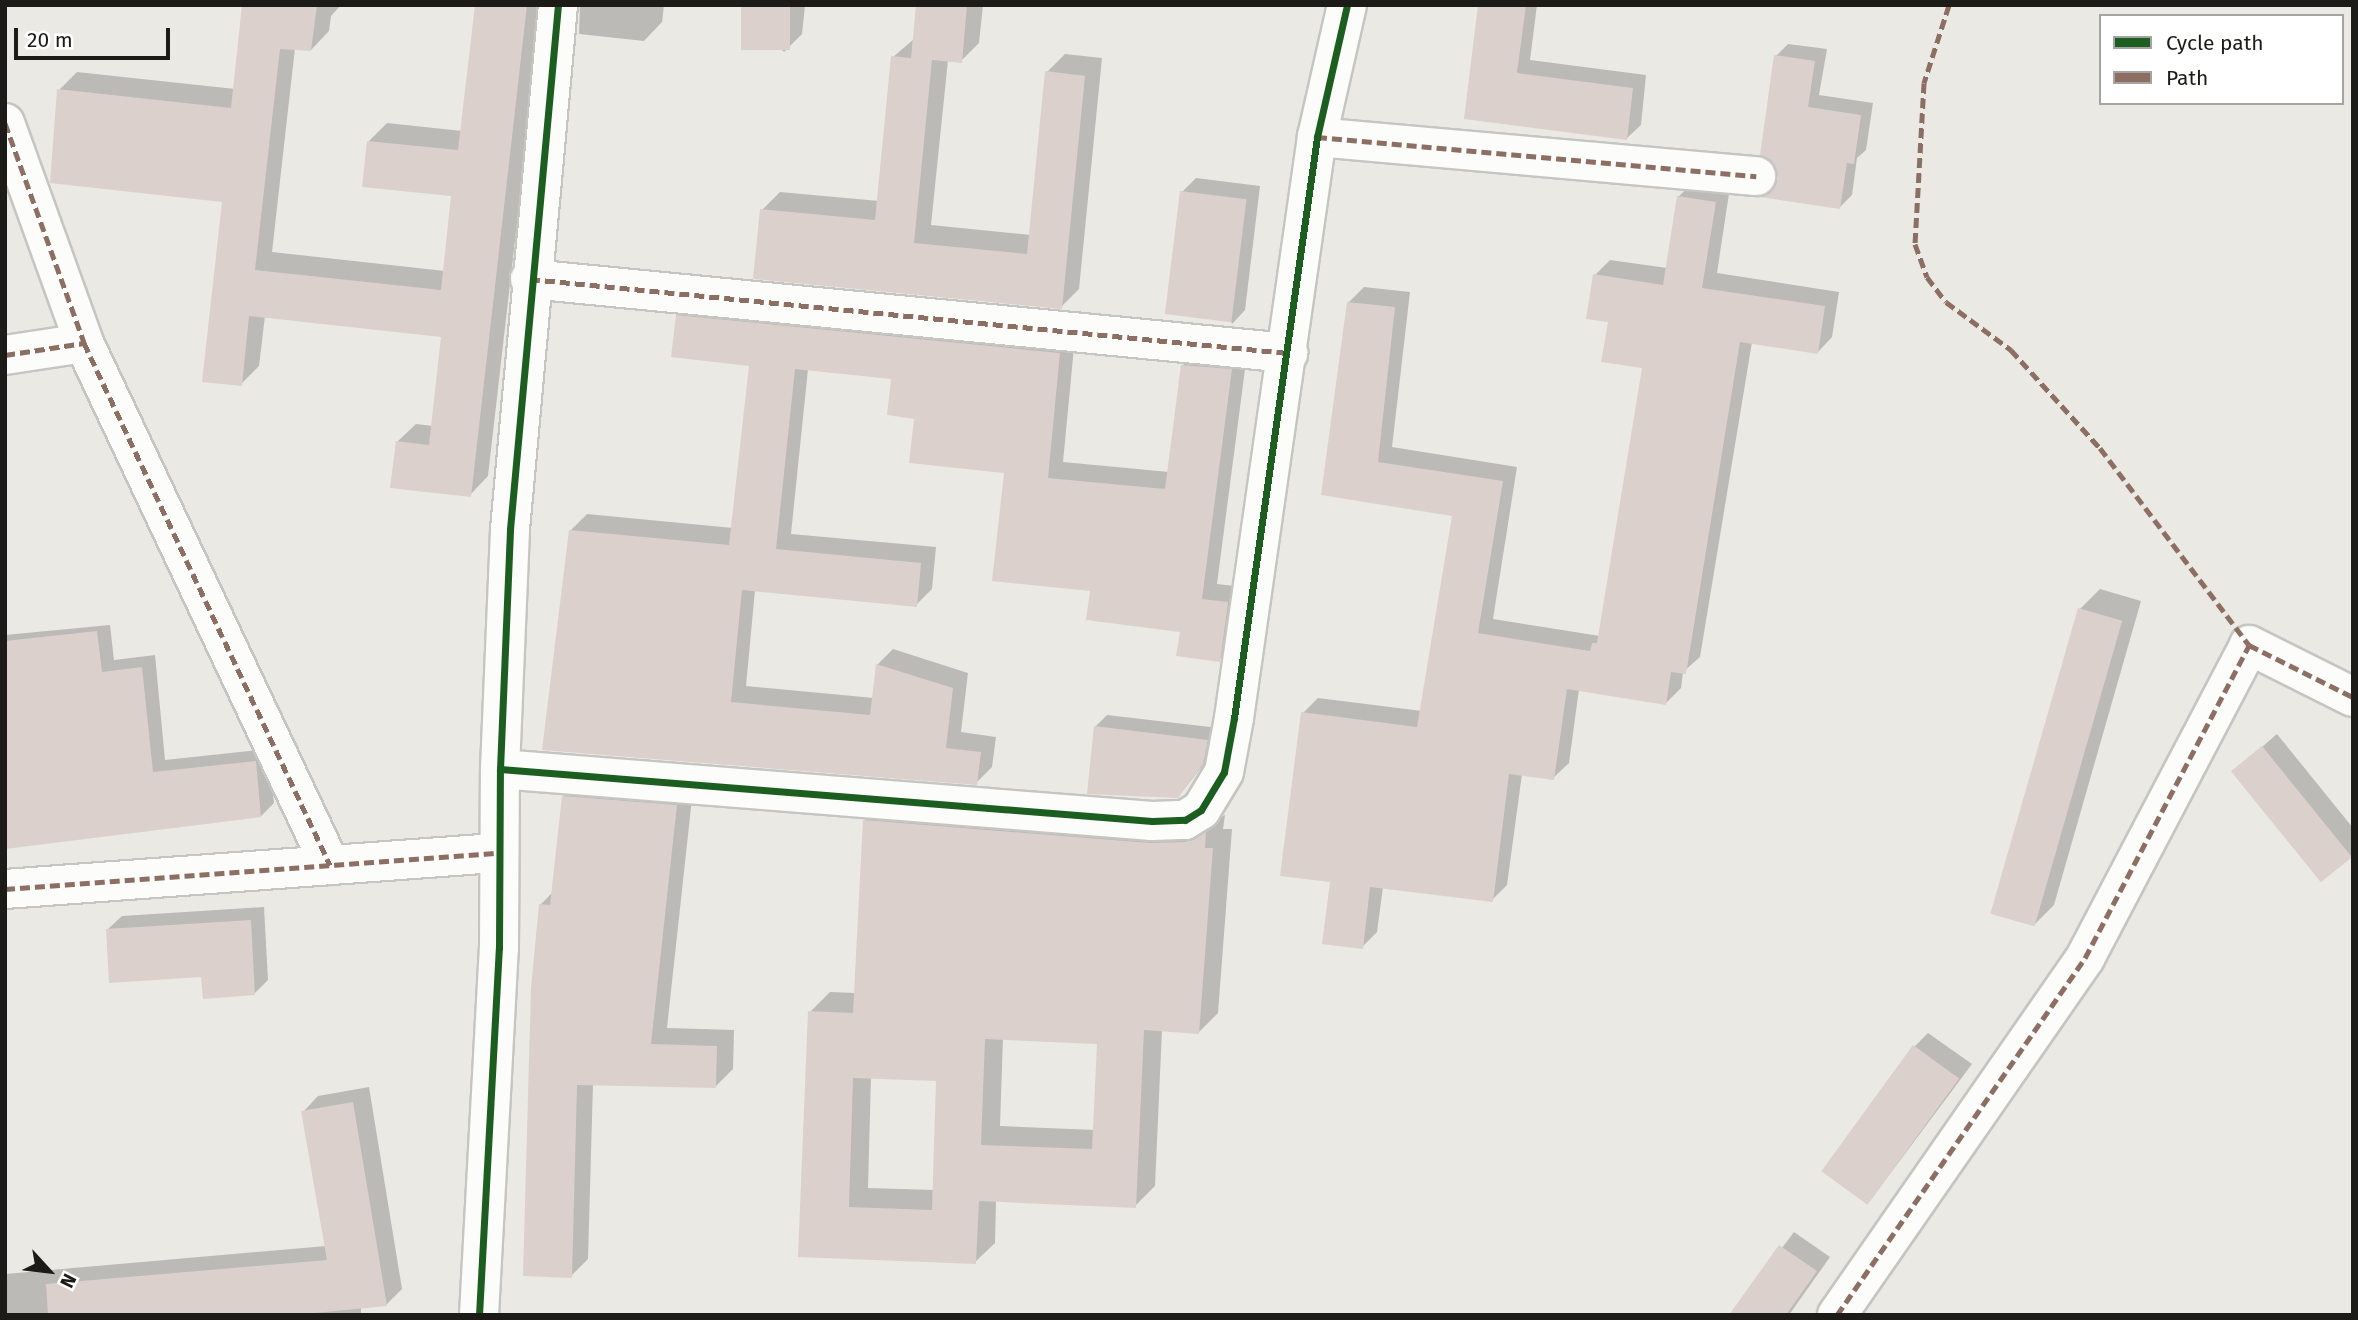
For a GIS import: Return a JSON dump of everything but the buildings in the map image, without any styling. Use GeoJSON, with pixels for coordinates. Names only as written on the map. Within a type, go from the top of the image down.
{"type":"FeatureCollection","features":[{"type":"Feature","properties":{"kind":"street"},"geometry":{"type":"LineString","coordinates":[[477,1314],[499,948],[500,769],[510,529],[530,279],[558,5]]}},
{"type":"Feature","properties":{"kind":"street"},"geometry":{"type":"LineString","coordinates":[[500,769],[1185,820],[1213,796],[1224,772],[1288,353],[1317,137],[1347,5]]}},
{"type":"Feature","properties":{"kind":"street"},"geometry":{"type":"LineString","coordinates":[[5,123],[84,343],[330,865]]}},
{"type":"Feature","properties":{"kind":"street"},"geometry":{"type":"LineString","coordinates":[[1317,137],[1756,176]]}},
{"type":"Feature","properties":{"kind":"street"},"geometry":{"type":"LineString","coordinates":[[530,279],[1288,353]]}},
{"type":"Feature","properties":{"kind":"street"},"geometry":{"type":"LineString","coordinates":[[5,355],[84,343]]}},
{"type":"Feature","properties":{"kind":"street"},"geometry":{"type":"LineString","coordinates":[[1837,1315],[2085,958],[2249,645],[2353,697]]}},
{"type":"Feature","properties":{"kind":"street"},"geometry":{"type":"LineString","coordinates":[[5,889],[499,853]]}},
{"type":"Feature","properties":{"kind":"marked path"},"geometry":{"type":"LineString","coordinates":[[1949,5],[1924,83],[1915,244],[1927,277],[1946,302],[2011,350],[2100,448],[2249,645]]}},
{"type":"Feature","properties":{"kind":"marked path"},"geometry":{"type":"LineString","coordinates":[[5,123],[84,343]]}},
{"type":"Feature","properties":{"kind":"marked path"},"geometry":{"type":"LineString","coordinates":[[1317,137],[1756,176]]}},
{"type":"Feature","properties":{"kind":"marked path"},"geometry":{"type":"LineString","coordinates":[[530,279],[1288,353]]}},
{"type":"Feature","properties":{"kind":"marked path"},"geometry":{"type":"LineString","coordinates":[[5,355],[84,343],[330,865]]}},
{"type":"Feature","properties":{"kind":"marked path"},"geometry":{"type":"LineString","coordinates":[[1837,1315],[2085,958],[2249,645],[2353,697]]}},
{"type":"Feature","properties":{"kind":"marked path"},"geometry":{"type":"LineString","coordinates":[[5,889],[499,853]]}},
{"type":"Feature","properties":{"kind":"cycle path"},"geometry":{"type":"LineString","coordinates":[[479,1315],[499,948],[500,769],[510,529],[558,5]]}},
{"type":"Feature","properties":{"kind":"cycle path"},"geometry":{"type":"LineString","coordinates":[[500,769],[1152,821],[1185,820],[1201,810],[1224,772],[1234,718],[1317,137],[1347,5]]}}]}
